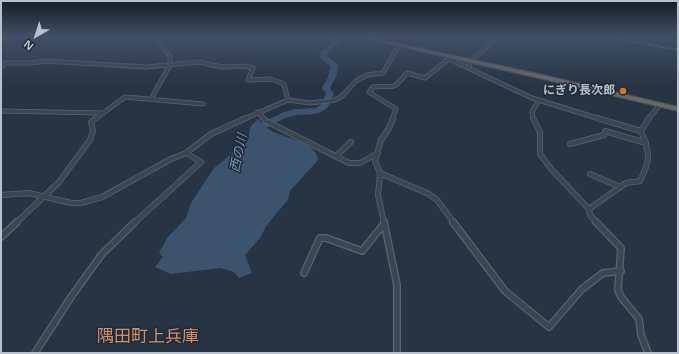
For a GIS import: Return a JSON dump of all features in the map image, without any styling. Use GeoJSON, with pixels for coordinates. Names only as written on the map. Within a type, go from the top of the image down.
{"type":"FeatureCollection","features":[{"type":"Feature","properties":{"kind":"highway"},"geometry":{"type":"LineString","coordinates":[[430,53],[678,109]]}},
{"type":"Feature","properties":{"kind":"street"},"geometry":{"type":"LineString","coordinates":[[151,99],[170,65],[170,56],[167,53]]}},
{"type":"Feature","properties":{"kind":"street"},"geometry":{"type":"LineString","coordinates":[[1,195],[29,193],[71,203],[81,203],[102,197],[171,159],[186,153],[211,134],[258,112],[288,100],[310,103],[341,97],[356,81],[367,75],[383,73],[395,53]]}},
{"type":"Feature","properties":{"kind":"street"},"geometry":{"type":"LineString","coordinates":[[469,67],[472,61],[481,53]]}},
{"type":"Feature","properties":{"kind":"street"},"geometry":{"type":"LineString","coordinates":[[396,353],[397,285],[378,195],[380,173],[375,161],[381,140],[389,128],[396,109],[369,92],[373,87],[397,86],[407,73],[425,78],[448,60],[448,57],[539,100],[641,131]]}},
{"type":"Feature","properties":{"kind":"street"},"geometry":{"type":"LineString","coordinates":[[1,67],[5,63],[31,63],[46,61],[94,63],[132,67],[199,62],[222,67],[251,67],[254,71],[248,80],[271,79],[284,84],[287,89],[288,100]]}},
{"type":"Feature","properties":{"kind":"street"},"geometry":{"type":"LineString","coordinates":[[1,236],[59,182],[90,140],[93,131],[91,122],[101,113],[125,97],[203,104]]}},
{"type":"Feature","properties":{"kind":"street"},"geometry":{"type":"LineString","coordinates":[[539,100],[532,112],[534,121],[540,132],[540,154],[552,170],[589,209],[590,214],[621,248],[621,271],[618,290],[621,297],[639,319],[641,335],[648,353]]}},
{"type":"Feature","properties":{"kind":"street"},"geometry":{"type":"LineString","coordinates":[[589,209],[626,183],[640,181],[648,165],[649,153],[641,131],[645,122],[660,105]]}},
{"type":"Feature","properties":{"kind":"street"},"geometry":{"type":"LineString","coordinates":[[1,111],[101,113]]}},
{"type":"Feature","properties":{"kind":"street"},"geometry":{"type":"LineString","coordinates":[[258,112],[266,121],[349,163],[360,163],[378,153]]}},
{"type":"Feature","properties":{"kind":"street"},"geometry":{"type":"LineString","coordinates":[[570,144],[604,135],[605,131],[646,143]]}},
{"type":"Feature","properties":{"kind":"street"},"geometry":{"type":"LineString","coordinates":[[336,156],[350,142]]}},
{"type":"Feature","properties":{"kind":"street"},"geometry":{"type":"LineString","coordinates":[[35,353],[71,297],[102,254],[201,162],[186,153]]}},
{"type":"Feature","properties":{"kind":"street"},"geometry":{"type":"LineString","coordinates":[[380,173],[417,188],[437,200],[505,291],[549,327],[582,289],[603,273],[621,271]]}},
{"type":"Feature","properties":{"kind":"street"},"geometry":{"type":"LineString","coordinates":[[590,174],[620,188]]}},
{"type":"Feature","properties":{"kind":"street"},"geometry":{"type":"LineString","coordinates":[[304,273],[320,238],[326,238],[362,252],[384,224]]}},
{"type":"Feature","properties":{"kind":"water","name":"西の川"},"geometry":{"type":"Polygon","coordinates":[[[258,119],[273,132],[297,140],[311,148],[316,153],[318,160],[290,191],[288,200],[266,226],[260,238],[245,255],[252,273],[239,278],[234,272],[220,268],[171,274],[155,267],[163,257],[159,253],[167,238],[186,218],[191,203],[214,168],[247,142],[251,126],[258,119]]]}},
{"type":"Feature","properties":{"kind":"waterway","name":"西の川"},"geometry":{"type":"LineString","coordinates":[[256,135],[257,129],[288,114],[316,111],[325,105],[330,94],[326,88],[332,77],[335,65],[324,57],[324,53]]}},
{"type":"Feature","properties":{"kind":"place","name":"にぎり長次郎"},"geometry":{"type":"Point","coordinates":[623,91]}},
{"type":"Feature","properties":{"kind":"district","name":"隅田町上兵庫"},"geometry":{"type":"Point","coordinates":[148,337]}}]}
